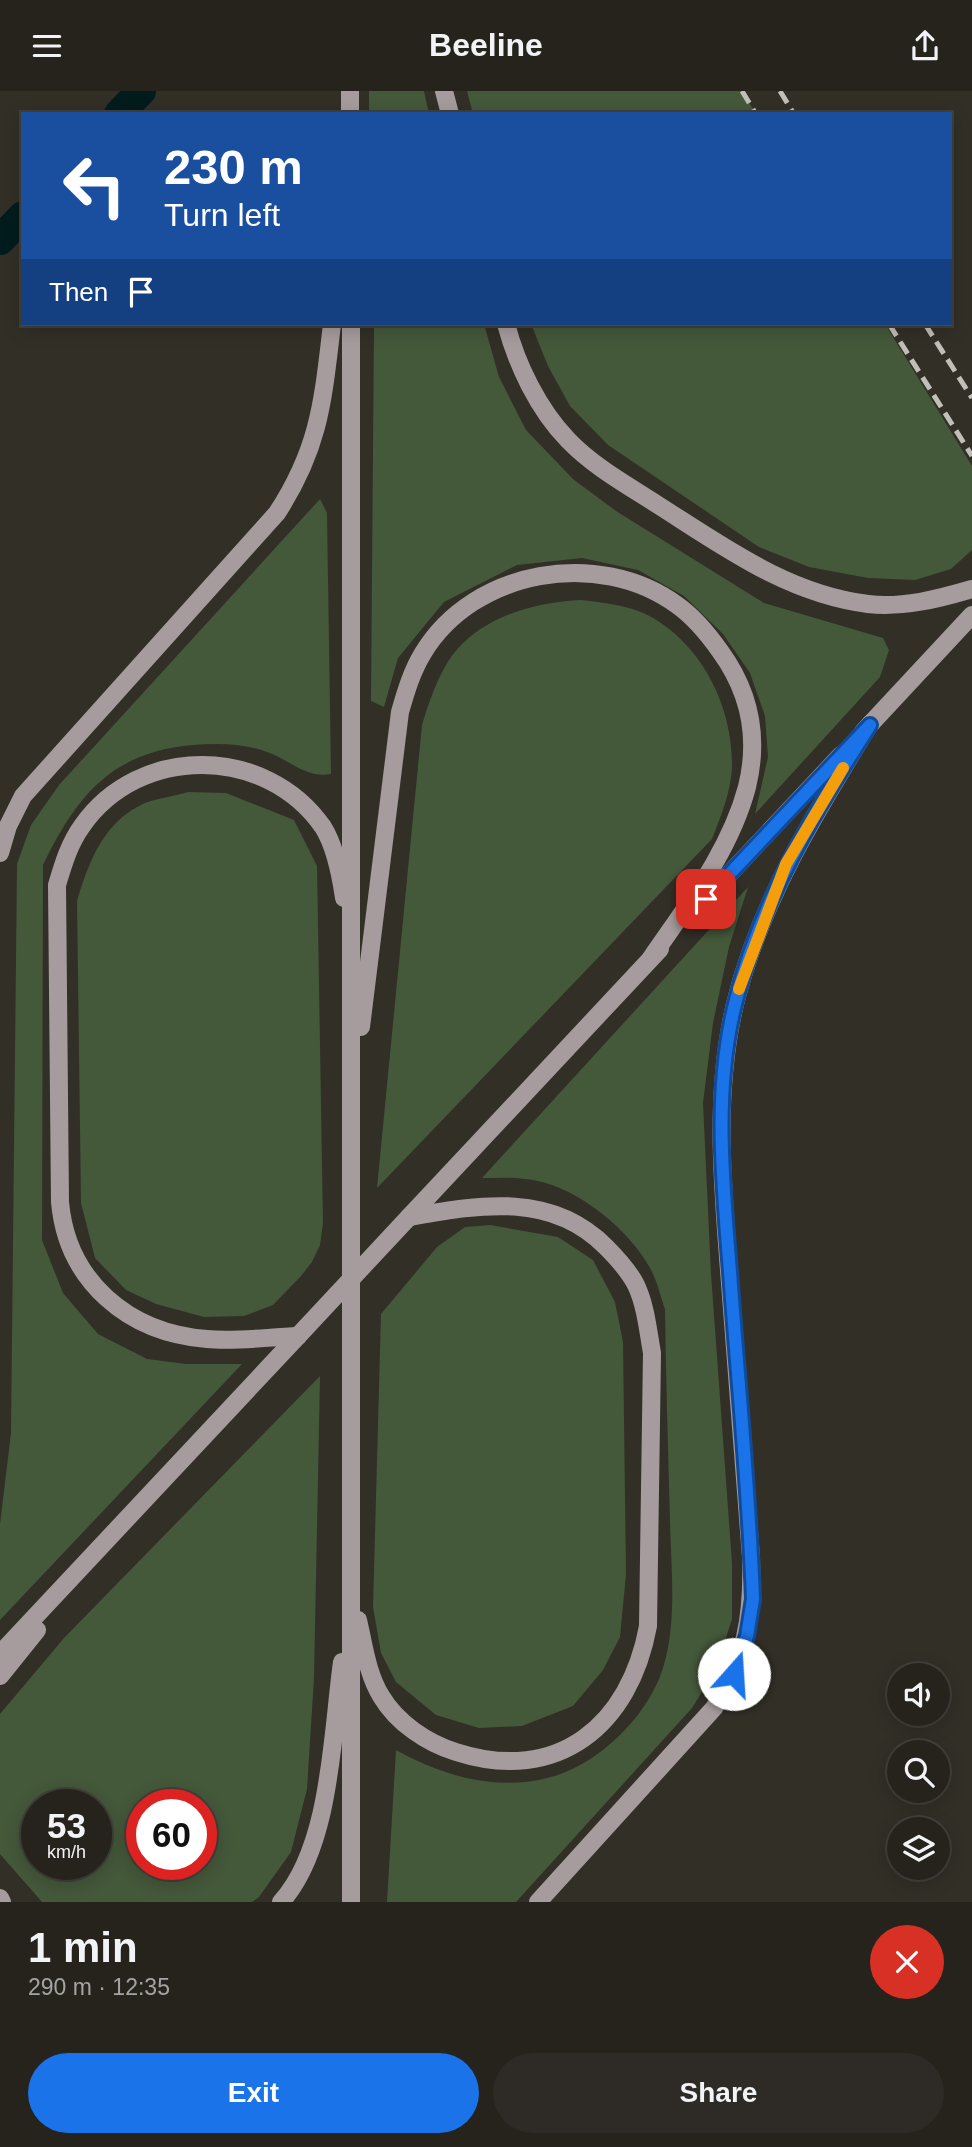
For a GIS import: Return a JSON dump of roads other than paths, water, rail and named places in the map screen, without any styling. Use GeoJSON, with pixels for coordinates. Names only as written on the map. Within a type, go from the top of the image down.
{"type":"FeatureCollection","features":[{"type":"Feature","properties":{"kind":"main road"},"geometry":{"type":"LineString","coordinates":[[350,91],[350,112]]}},
{"type":"Feature","properties":{"kind":"main road"},"geometry":{"type":"LineString","coordinates":[[444,91],[449,112]]}},
{"type":"Feature","properties":{"kind":"main road"},"geometry":{"type":"LineString","coordinates":[[0,853],[8,826],[23,796],[277,513],[295,485],[311,451],[321,416],[332,326]]}},
{"type":"Feature","properties":{"kind":"main road"},"geometry":{"type":"LineString","coordinates":[[351,326],[351,1902]]}},
{"type":"Feature","properties":{"kind":"main road"},"geometry":{"type":"LineString","coordinates":[[507,326],[514,351],[532,388],[567,438],[594,463],[744,561],[807,589],[869,604],[931,601],[972,589]]}},
{"type":"Feature","properties":{"kind":"main road"},"geometry":{"type":"LineString","coordinates":[[351,1103],[401,712],[409,682],[424,651],[444,626],[471,603],[503,586],[532,576],[562,573],[592,574],[647,588],[676,605],[700,626],[735,672],[747,697],[752,726],[752,754],[738,816],[722,851],[651,958]]}},
{"type":"Feature","properties":{"kind":"main road"},"geometry":{"type":"LineString","coordinates":[[0,1654],[972,615]]}},
{"type":"Feature","properties":{"kind":"main road"},"geometry":{"type":"LineString","coordinates":[[538,1902],[714,1708],[734,1674],[747,1636],[753,1599],[751,1557],[720,1144],[727,1050],[735,1005],[747,962],[781,876],[822,801],[870,725]]}},
{"type":"Feature","properties":{"kind":"main road"},"geometry":{"type":"LineString","coordinates":[[298,1336],[206,1339],[153,1326],[126,1313],[109,1300],[89,1281],[75,1261],[62,1230],[60,1202],[57,885],[66,855],[82,826],[103,802],[128,784],[155,770],[184,764],[236,768],[286,790],[307,807],[325,829],[343,889],[351,951]]}},
{"type":"Feature","properties":{"kind":"main road"},"geometry":{"type":"LineString","coordinates":[[351,1593],[370,1672],[380,1695],[394,1713],[416,1733],[444,1748],[474,1758],[505,1762],[531,1761],[559,1752],[593,1732],[609,1717],[626,1692],[642,1660],[648,1626],[652,1353],[646,1318],[636,1285],[619,1259],[592,1232],[564,1216],[534,1207],[472,1206],[409,1217]]}},
{"type":"Feature","properties":{"kind":"main road"},"geometry":{"type":"LineString","coordinates":[[0,1676],[122,1523]]}},
{"type":"Feature","properties":{"kind":"main road"},"geometry":{"type":"LineString","coordinates":[[281,1902],[306,1864],[319,1828],[351,1593]]}},
{"type":"Feature","properties":{"kind":"waterway"},"geometry":{"type":"LineString","coordinates":[[121,112],[141,91]]}},
{"type":"Feature","properties":{"kind":"waterway"},"geometry":{"type":"LineString","coordinates":[[0,240],[21,218]]}},
{"type":"Feature","properties":{"kind":"railway"},"geometry":{"type":"LineString","coordinates":[[742,91],[755,112]]}},
{"type":"Feature","properties":{"kind":"railway"},"geometry":{"type":"LineString","coordinates":[[780,91],[793,112]]}},
{"type":"Feature","properties":{"kind":"railway"},"geometry":{"type":"LineString","coordinates":[[890,326],[972,456]]}},
{"type":"Feature","properties":{"kind":"railway"},"geometry":{"type":"LineString","coordinates":[[926,326],[972,398]]}}]}
